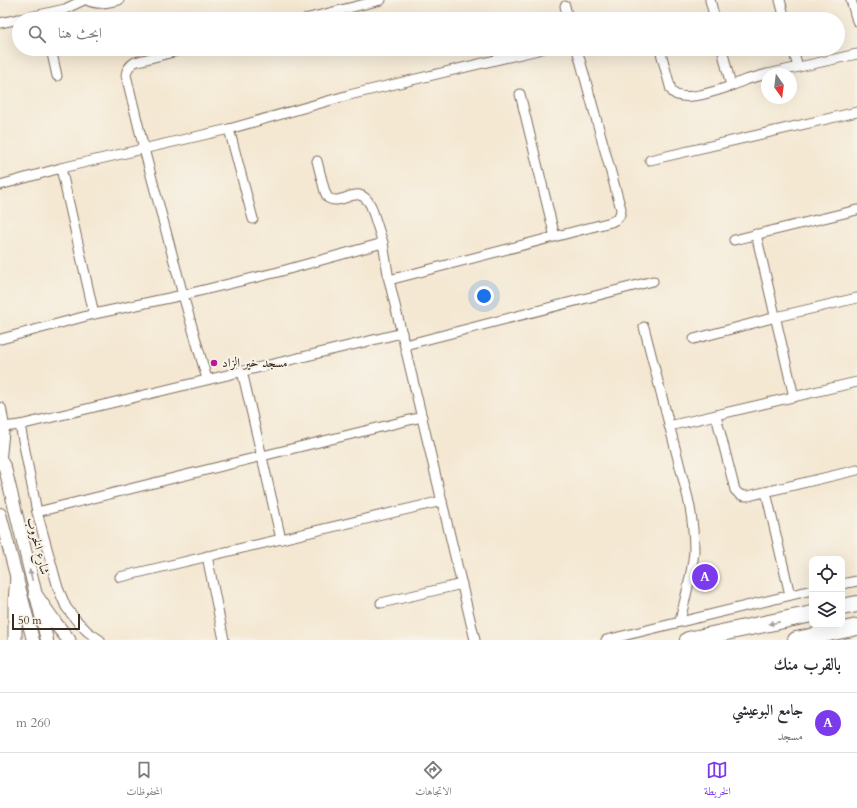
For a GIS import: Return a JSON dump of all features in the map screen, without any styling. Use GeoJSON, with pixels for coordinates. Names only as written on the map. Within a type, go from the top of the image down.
{"type":"FeatureCollection","features":[{"type":"Feature","properties":{"kind":"highway"},"geometry":{"type":"LineString","coordinates":[[845,607],[857,604]]}},
{"type":"Feature","properties":{"kind":"highway"},"geometry":{"type":"LineString","coordinates":[[690,639],[809,615]]}},
{"type":"Feature","properties":{"kind":"highway"},"geometry":{"type":"LineString","coordinates":[[796,640],[857,627]]}},
{"type":"Feature","properties":{"kind":"main road","name":"شارع الخروب"},"geometry":{"type":"LineString","coordinates":[[0,409],[3,427],[0,458],[5,468],[47,640]]}},
{"type":"Feature","properties":{"kind":"main road"},"geometry":{"type":"LineString","coordinates":[[0,514],[33,640]]}},
{"type":"Feature","properties":{"kind":"main road"},"geometry":{"type":"LineString","coordinates":[[15,640],[15,601],[17,578]]}},
{"type":"Feature","properties":{"kind":"main road"},"geometry":{"type":"LineString","coordinates":[[36,594],[56,624],[69,640]]}},
{"type":"Feature","properties":{"kind":"street"},"geometry":{"type":"LineString","coordinates":[[57,12],[86,0],[95,3],[104,3],[119,0]]}},
{"type":"Feature","properties":{"kind":"street"},"geometry":{"type":"LineString","coordinates":[[333,12],[381,0]]}},
{"type":"Feature","properties":{"kind":"street"},"geometry":{"type":"LineString","coordinates":[[710,0],[713,12]]}},
{"type":"Feature","properties":{"kind":"street"},"geometry":{"type":"LineString","coordinates":[[780,0],[783,12]]}},
{"type":"Feature","properties":{"kind":"street"},"geometry":{"type":"LineString","coordinates":[[851,0],[857,21]]}},
{"type":"Feature","properties":{"kind":"street"},"geometry":{"type":"LineString","coordinates":[[565,6],[566,12]]}},
{"type":"Feature","properties":{"kind":"street"},"geometry":{"type":"LineString","coordinates":[[0,24],[12,21]]}},
{"type":"Feature","properties":{"kind":"street"},"geometry":{"type":"LineString","coordinates":[[790,68],[857,54]]}},
{"type":"Feature","properties":{"kind":"street"},"geometry":{"type":"LineString","coordinates":[[53,56],[57,76]]}},
{"type":"Feature","properties":{"kind":"street"},"geometry":{"type":"LineString","coordinates":[[158,56],[131,64],[126,74],[144,149],[207,379]]}},
{"type":"Feature","properties":{"kind":"street"},"geometry":{"type":"LineString","coordinates":[[0,185],[61,168],[229,129],[349,95],[513,56]]}},
{"type":"Feature","properties":{"kind":"street"},"geometry":{"type":"LineString","coordinates":[[389,280],[611,222],[619,218],[621,209],[579,56]]}},
{"type":"Feature","properties":{"kind":"street"},"geometry":{"type":"LineString","coordinates":[[662,56],[670,90],[674,95],[683,97],[705,95],[745,80],[761,76]]}},
{"type":"Feature","properties":{"kind":"street"},"geometry":{"type":"LineString","coordinates":[[724,56],[731,86]]}},
{"type":"Feature","properties":{"kind":"street"},"geometry":{"type":"LineString","coordinates":[[795,56],[798,66]]}},
{"type":"Feature","properties":{"kind":"street"},"geometry":{"type":"LineString","coordinates":[[520,94],[555,237]]}},
{"type":"Feature","properties":{"kind":"street"},"geometry":{"type":"LineString","coordinates":[[650,160],[857,112]]}},
{"type":"Feature","properties":{"kind":"street"},"geometry":{"type":"LineString","coordinates":[[229,129],[254,218]]}},
{"type":"Feature","properties":{"kind":"street"},"geometry":{"type":"LineString","coordinates":[[317,161],[328,198],[334,200],[357,194],[369,201],[371,206],[383,243],[389,280],[475,640]]}},
{"type":"Feature","properties":{"kind":"street"},"geometry":{"type":"LineString","coordinates":[[61,168],[94,314]]}},
{"type":"Feature","properties":{"kind":"street"},"geometry":{"type":"LineString","coordinates":[[734,240],[857,210]]}},
{"type":"Feature","properties":{"kind":"street"},"geometry":{"type":"LineString","coordinates":[[756,234],[794,397]]}},
{"type":"Feature","properties":{"kind":"street"},"geometry":{"type":"LineString","coordinates":[[1,339],[94,314],[183,295],[278,272],[383,243]]}},
{"type":"Feature","properties":{"kind":"street"},"geometry":{"type":"LineString","coordinates":[[405,345],[653,281]]}},
{"type":"Feature","properties":{"kind":"street"},"geometry":{"type":"LineString","coordinates":[[694,339],[857,298]]}},
{"type":"Feature","properties":{"kind":"street"},"geometry":{"type":"LineString","coordinates":[[644,327],[692,516],[694,552],[692,569],[680,621]]}},
{"type":"Feature","properties":{"kind":"street"},"geometry":{"type":"LineString","coordinates":[[3,427],[20,425],[402,333]]}},
{"type":"Feature","properties":{"kind":"street"},"geometry":{"type":"LineString","coordinates":[[242,371],[281,539]]}},
{"type":"Feature","properties":{"kind":"street"},"geometry":{"type":"LineString","coordinates":[[669,426],[857,382]]}},
{"type":"Feature","properties":{"kind":"street"},"geometry":{"type":"LineString","coordinates":[[716,416],[735,490],[743,496],[766,492],[857,470]]}},
{"type":"Feature","properties":{"kind":"street"},"geometry":{"type":"LineString","coordinates":[[37,512],[422,417]]}},
{"type":"Feature","properties":{"kind":"street"},"geometry":{"type":"LineString","coordinates":[[20,425],[37,512],[54,574],[66,608],[88,632],[100,640]]}},
{"type":"Feature","properties":{"kind":"street"},"geometry":{"type":"LineString","coordinates":[[766,492],[790,595]]}},
{"type":"Feature","properties":{"kind":"street"},"geometry":{"type":"LineString","coordinates":[[120,577],[442,501]]}},
{"type":"Feature","properties":{"kind":"street"},"geometry":{"type":"LineString","coordinates":[[208,556],[224,640]]}},
{"type":"Feature","properties":{"kind":"street"},"geometry":{"type":"LineString","coordinates":[[845,583],[857,581]]}},
{"type":"Feature","properties":{"kind":"street"},"geometry":{"type":"LineString","coordinates":[[381,603],[462,584]]}},
{"type":"Feature","properties":{"kind":"street"},"geometry":{"type":"LineString","coordinates":[[606,640],[809,591]]}},
{"type":"Feature","properties":{"kind":"place","name":"مسجد خير الزاد"},"geometry":{"type":"Point","coordinates":[214,363]}},
{"type":"Feature","properties":{"kind":"place","name":"جامع البوعيشي"},"geometry":{"type":"Point","coordinates":[705,577]}}]}
